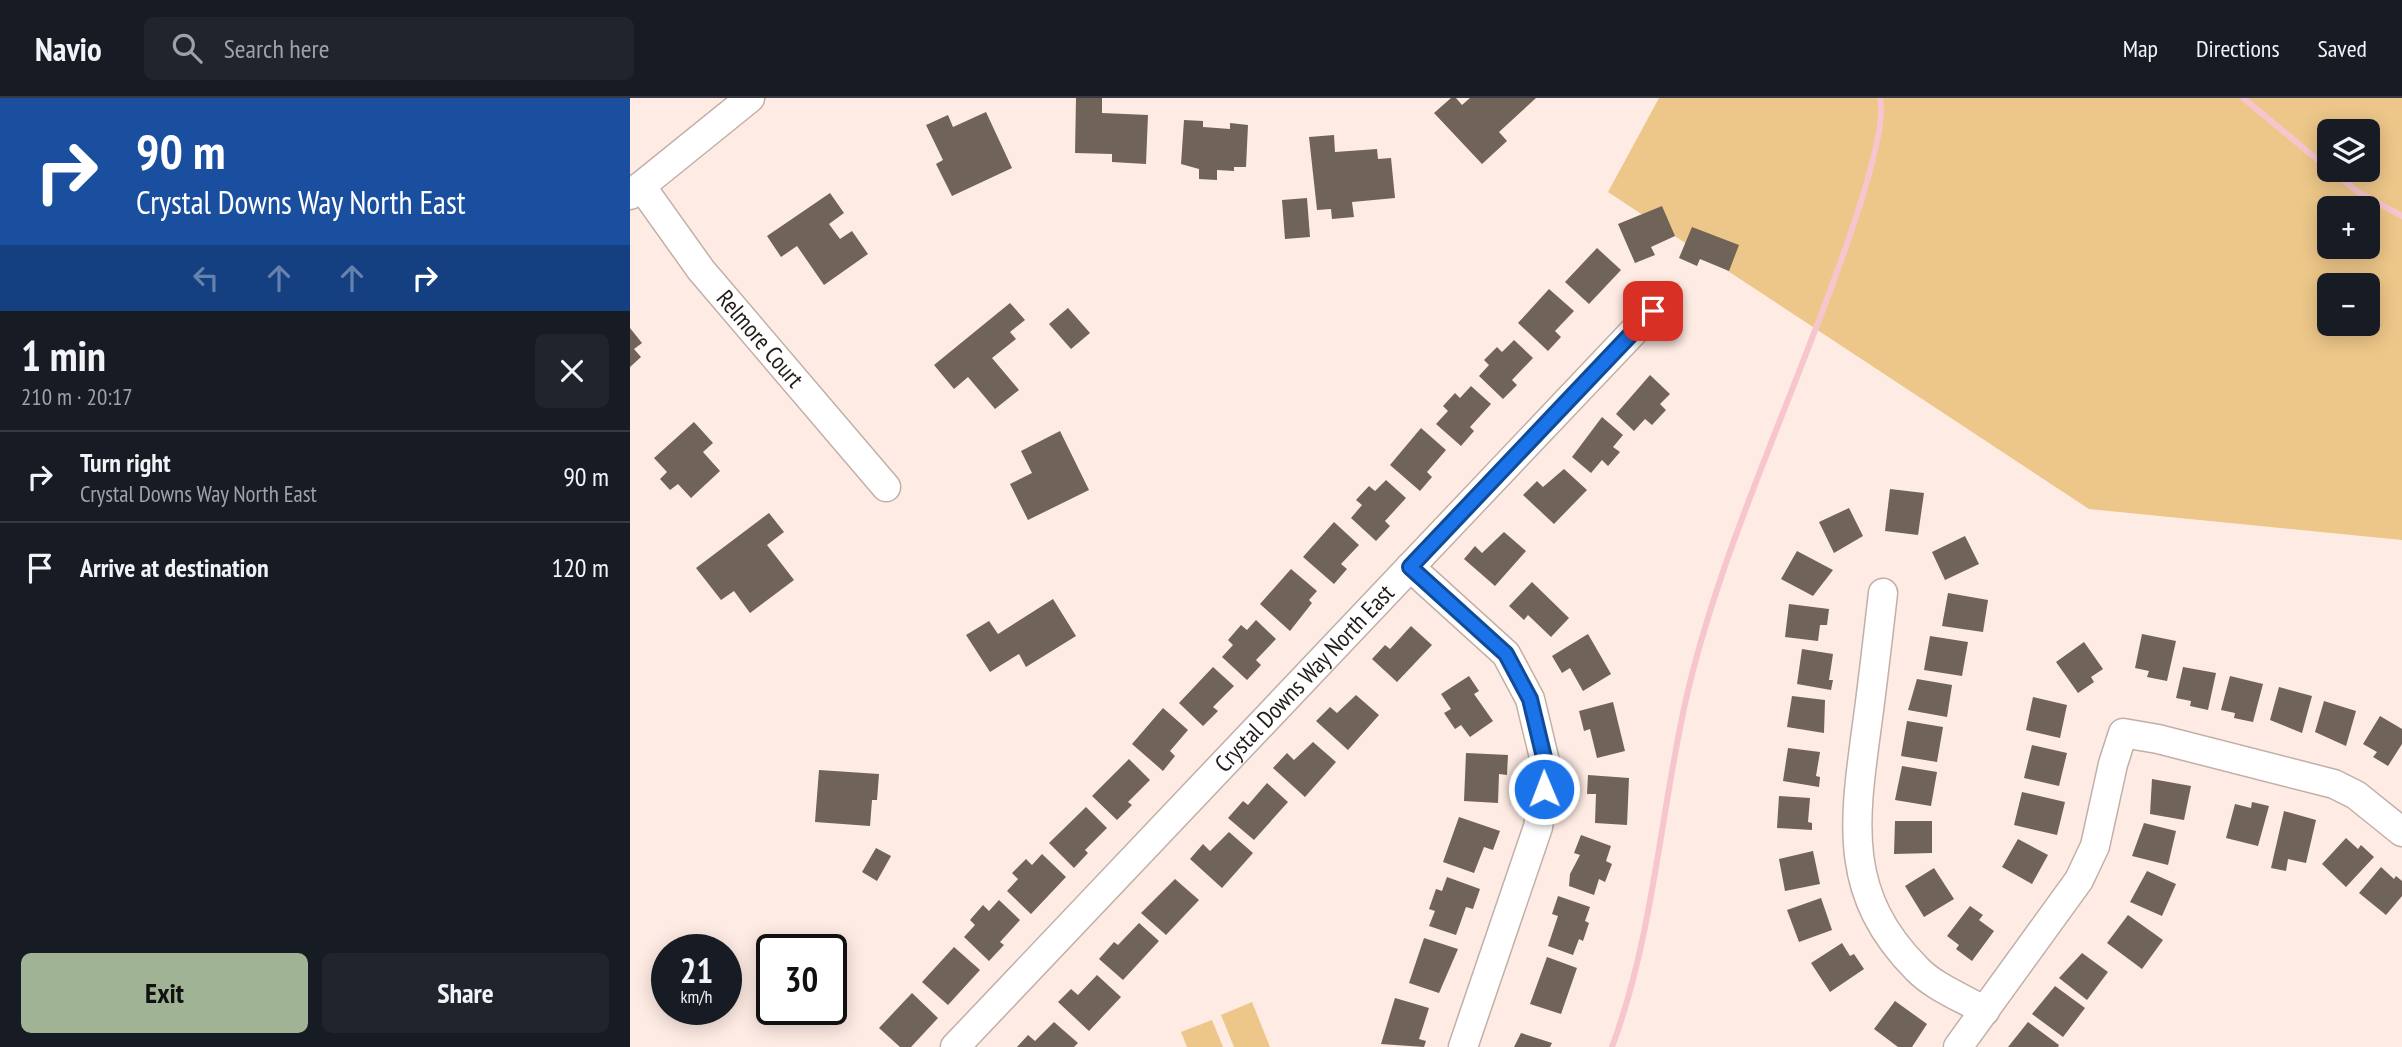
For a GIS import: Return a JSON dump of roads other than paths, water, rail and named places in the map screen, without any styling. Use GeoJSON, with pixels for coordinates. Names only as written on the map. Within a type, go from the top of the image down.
{"type":"FeatureCollection","features":[{"type":"Feature","properties":{"kind":"street"},"geometry":{"type":"LineString","coordinates":[[636,190],[750,98]]}},
{"type":"Feature","properties":{"kind":"street","name":"Relmore Court"},"geometry":{"type":"LineString","coordinates":[[636,190],[886,487]]}},
{"type":"Feature","properties":{"kind":"street","name":"Crystal Downs Way North East"},"geometry":{"type":"LineString","coordinates":[[956,1047],[1653,311]]}},
{"type":"Feature","properties":{"kind":"street"},"geometry":{"type":"LineString","coordinates":[[1410,567],[1506,654],[1530,699],[1547,770],[1538,827],[1463,1047]]}},
{"type":"Feature","properties":{"kind":"street"},"geometry":{"type":"LineString","coordinates":[[1883,593],[1860,772],[1855,830],[1859,867],[1868,901],[1887,936],[1919,972],[1985,1011]]}},
{"type":"Feature","properties":{"kind":"street"},"geometry":{"type":"LineString","coordinates":[[1958,1047],[2079,880],[2095,846],[2113,764],[2123,733],[2334,784],[2357,795],[2402,832]]}},
{"type":"Feature","properties":{"kind":"waterway"},"geometry":{"type":"LineString","coordinates":[[1612,1047],[1638,961],[1678,739],[1698,650],[1726,562],[1855,220],[1876,148],[1881,119],[1880,98]]}},
{"type":"Feature","properties":{"kind":"waterway"},"geometry":{"type":"LineString","coordinates":[[2243,98],[2317,159]]}},
{"type":"Feature","properties":{"kind":"waterway"},"geometry":{"type":"LineString","coordinates":[[2346,182],[2358,192],[2402,216]]}}]}
